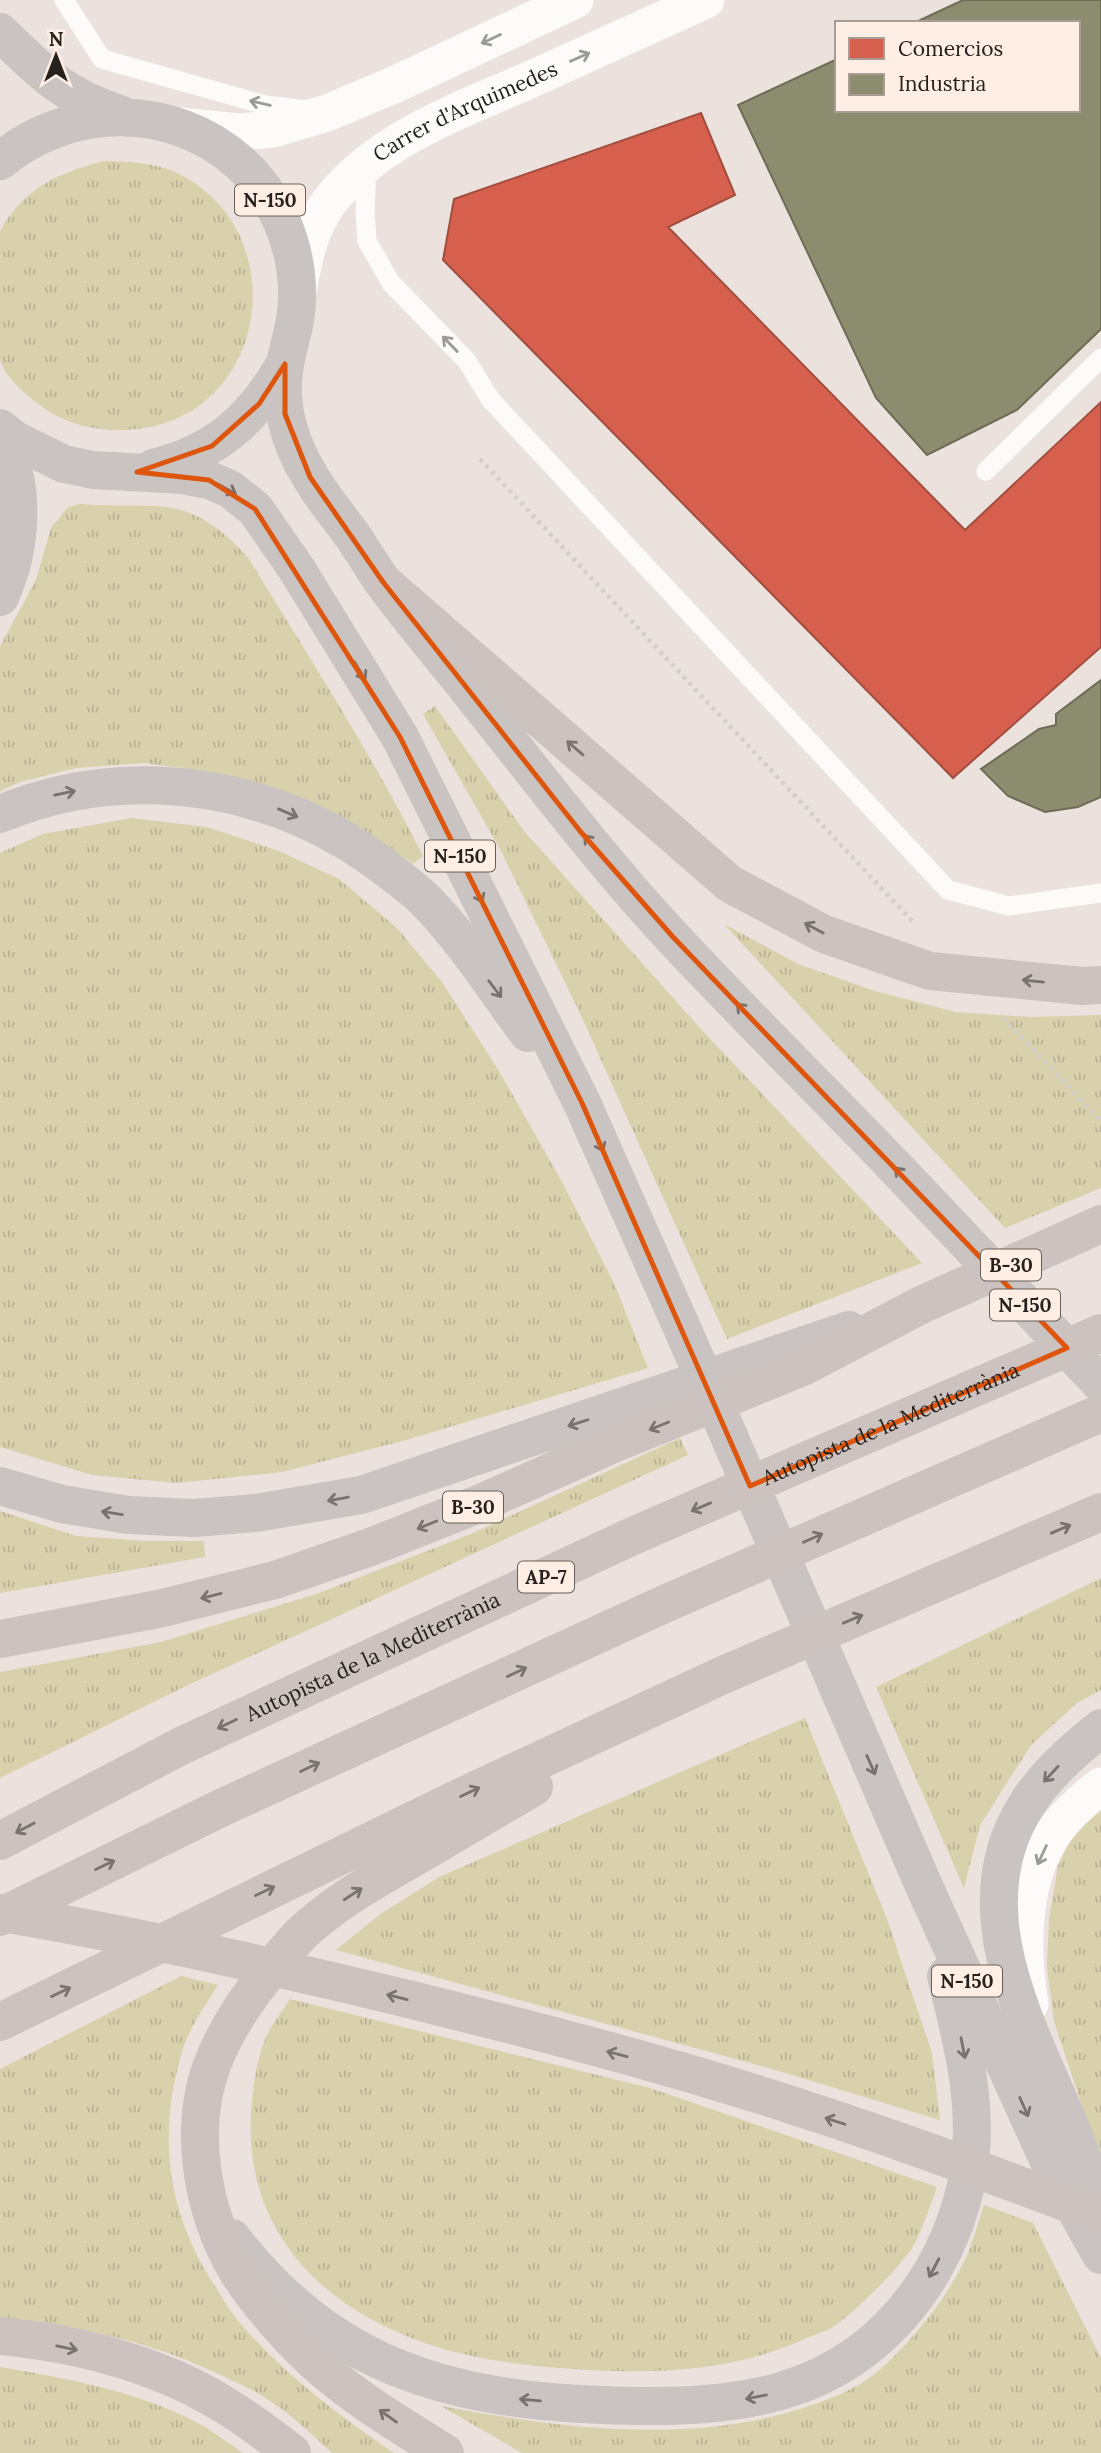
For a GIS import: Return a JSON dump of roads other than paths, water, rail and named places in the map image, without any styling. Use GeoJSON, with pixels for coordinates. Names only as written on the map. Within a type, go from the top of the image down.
{"type":"FeatureCollection","features":[{"type":"Feature","properties":{"kind":"highway"},"geometry":{"type":"LineString","coordinates":[[383,582],[730,884],[824,934],[930,971],[1082,986],[1101,985]]}},
{"type":"Feature","properties":{"kind":"highway","name":"B-30"},"geometry":{"type":"LineString","coordinates":[[0,1639],[163,1608],[275,1580],[373,1546],[803,1367],[921,1306],[1101,1224]]}},
{"type":"Feature","properties":{"kind":"highway","name":"Autopista de la Mediterrània"},"geometry":{"type":"LineString","coordinates":[[0,1841],[180,1746],[585,1559],[1101,1333]]}},
{"type":"Feature","properties":{"kind":"highway"},"geometry":{"type":"LineString","coordinates":[[0,1915],[221,1808],[647,1612],[1101,1413]]}},
{"type":"Feature","properties":{"kind":"highway"},"geometry":{"type":"LineString","coordinates":[[0,2022],[465,1795],[723,1675],[1101,1512]]}},
{"type":"Feature","properties":{"kind":"highway"},"geometry":{"type":"LineString","coordinates":[[445,2453],[346,2387],[301,2349],[266,2310],[237,2270],[218,2233],[204,2182],[200,2148],[202,2107],[211,2066],[230,2025],[253,1992],[300,1935],[348,1896],[723,1675]]}},
{"type":"Feature","properties":{"kind":"highway"},"geometry":{"type":"LineString","coordinates":[[0,1915],[207,1952],[519,2027],[712,2080],[899,2142],[1101,2217]]}},
{"type":"Feature","properties":{"kind":"highway"},"geometry":{"type":"LineString","coordinates":[[0,2336],[90,2352],[159,2372],[213,2398],[256,2424],[292,2453]]}},
{"type":"Feature","properties":{"kind":"main road","name":"N-150"},"geometry":{"type":"LineString","coordinates":[[0,32],[46,76],[76,98],[129,117]]}},
{"type":"Feature","properties":{"kind":"main road","name":"N-150"},"geometry":{"type":"LineString","coordinates":[[0,161],[35,137],[61,126],[86,120],[129,117],[149,118],[200,135],[243,165],[277,211],[295,262],[298,294],[295,322],[285,364],[285,414],[294,447],[310,477],[383,582],[580,831],[673,937],[1101,1384]]}},
{"type":"Feature","properties":{"kind":"main road","name":"N-150"},"geometry":{"type":"LineString","coordinates":[[137,472],[183,460],[212,446],[237,427],[259,404],[285,364]]}},
{"type":"Feature","properties":{"kind":"main road","name":"N-150"},"geometry":{"type":"LineString","coordinates":[[0,428],[15,440],[64,464],[93,470],[209,480],[230,488],[255,509],[296,568],[400,737],[582,1104],[924,1886],[1051,2166],[1101,2255]]}},
{"type":"Feature","properties":{"kind":"main road"},"geometry":{"type":"LineString","coordinates":[[0,437],[13,470],[19,522],[15,553],[0,597]]}},
{"type":"Feature","properties":{"kind":"main road"},"geometry":{"type":"LineString","coordinates":[[0,814],[32,801],[94,787],[159,785],[222,792],[277,808],[332,832],[378,862],[422,898],[461,941],[582,1104]]}},
{"type":"Feature","properties":{"kind":"main road"},"geometry":{"type":"LineString","coordinates":[[0,1486],[62,1504],[115,1513],[195,1518],[256,1513],[361,1495],[921,1306]]}},
{"type":"Feature","properties":{"kind":"main road"},"geometry":{"type":"LineString","coordinates":[[1101,1728],[1047,1777],[1026,1804],[1010,1837],[1002,1868],[999,1902],[1001,1942],[1011,1982],[1083,2158],[1101,2217]]}},
{"type":"Feature","properties":{"kind":"main road"},"geometry":{"type":"LineString","coordinates":[[204,2182],[228,2232],[256,2270],[290,2303],[326,2331],[361,2353],[405,2371],[454,2387],[508,2398],[640,2406],[706,2405],[760,2397],[800,2385],[839,2367],[875,2343],[905,2313],[931,2274],[949,2238],[962,2199],[971,2152],[971,2100],[959,2027],[924,1886]]}},
{"type":"Feature","properties":{"kind":"street"},"geometry":{"type":"LineString","coordinates":[[178,126],[238,132],[273,129],[327,113],[397,84],[575,0]]}},
{"type":"Feature","properties":{"kind":"street","name":"Carrer d'Arquimedes"},"geometry":{"type":"LineString","coordinates":[[298,294],[303,258],[314,229],[329,202],[367,163],[414,131],[706,0]]}},
{"type":"Feature","properties":{"kind":"street"},"geometry":{"type":"LineString","coordinates":[[1058,2099],[1040,2042],[1025,1976],[1026,1910],[1037,1866],[1053,1832],[1078,1804],[1101,1786]]}},
{"type":"Feature","properties":{"kind":"lane"},"geometry":{"type":"LineString","coordinates":[[64,0],[102,59],[265,106],[327,113]]}},
{"type":"Feature","properties":{"kind":"lane"},"geometry":{"type":"LineString","coordinates":[[367,163],[367,241],[391,283],[467,362],[490,399],[948,890],[1009,906],[1101,893]]}},
{"type":"Feature","properties":{"kind":"lane"},"geometry":{"type":"LineString","coordinates":[[986,471],[1101,358]]}}]}
